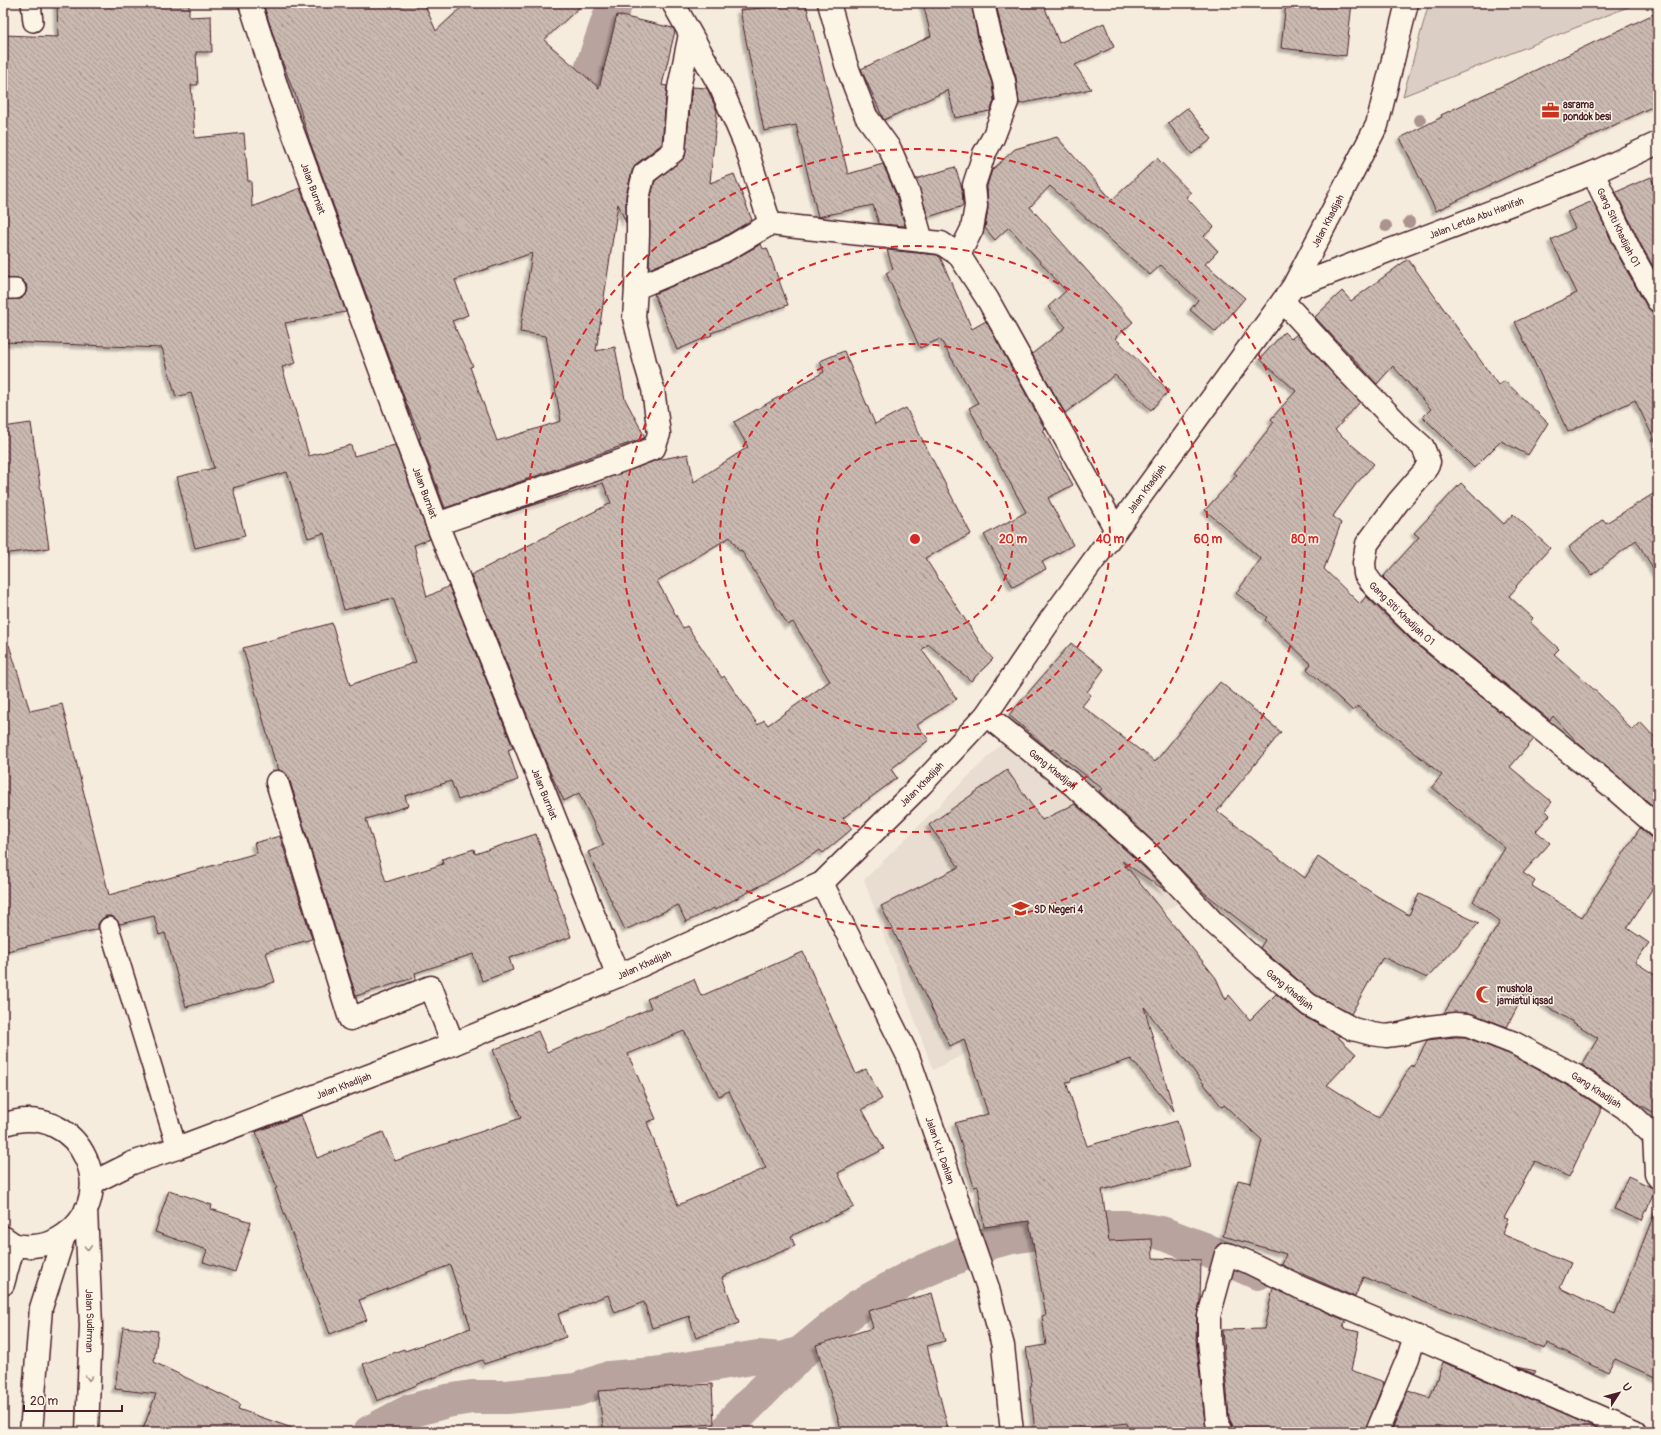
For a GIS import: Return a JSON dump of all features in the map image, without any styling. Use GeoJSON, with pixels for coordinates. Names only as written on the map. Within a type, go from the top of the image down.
{"type":"FeatureCollection","features":[{"type":"Feature","properties":{"kind":"street","name":"Jalan Burniat"},"geometry":{"type":"LineString","coordinates":[[250,3],[280,97],[437,524],[618,976]]}},
{"type":"Feature","properties":{"kind":"street"},"geometry":{"type":"LineString","coordinates":[[673,3],[721,88],[745,144],[770,224]]}},
{"type":"Feature","properties":{"kind":"street"},"geometry":{"type":"LineString","coordinates":[[829,3],[846,64],[863,109],[866,116],[890,149],[908,192],[922,240]]}},
{"type":"Feature","properties":{"kind":"street"},"geometry":{"type":"LineString","coordinates":[[959,255],[972,229],[976,206],[974,185],[980,166],[1007,102],[1004,81],[990,35],[983,3]]}},
{"type":"Feature","properties":{"kind":"street","name":"Jalan Khadijah"},"geometry":{"type":"LineString","coordinates":[[92,1182],[132,1163],[177,1148],[453,1044],[618,976],[822,883],[921,785],[986,715],[1051,619],[1288,294],[1377,125],[1407,3]]}},
{"type":"Feature","properties":{"kind":"street"},"geometry":{"type":"LineString","coordinates":[[437,524],[654,448],[659,434],[653,389],[634,318],[638,235],[638,198],[644,174],[674,151],[679,88],[690,34]]}},
{"type":"Feature","properties":{"kind":"street","name":"Jalan Letda Abu Hanifah"},"geometry":{"type":"LineString","coordinates":[[1288,294],[1593,173],[1658,143]]}},
{"type":"Feature","properties":{"kind":"street","name":"Gang Siti Khadijah 01"},"geometry":{"type":"LineString","coordinates":[[1593,173],[1630,250],[1658,301]]}},
{"type":"Feature","properties":{"kind":"street"},"geometry":{"type":"LineString","coordinates":[[636,288],[724,251],[770,224],[941,243],[959,255],[988,300],[1116,530]]}},
{"type":"Feature","properties":{"kind":"street","name":"Gang Siti Khadijah 01"},"geometry":{"type":"LineString","coordinates":[[1288,294],[1343,367],[1404,430],[1423,447],[1429,462],[1424,472],[1398,502],[1367,544],[1364,563],[1366,574],[1373,585],[1422,633],[1611,786],[1658,827]]}},
{"type":"Feature","properties":{"kind":"street","name":"Gang Khadijah"},"geometry":{"type":"LineString","coordinates":[[986,715],[1074,786],[1153,858],[1214,923],[1263,967],[1309,1005],[1353,1029],[1372,1034],[1386,1036],[1429,1027],[1455,1024],[1468,1026],[1514,1043],[1576,1076],[1618,1104],[1656,1136]]}},
{"type":"Feature","properties":{"kind":"street"},"geometry":{"type":"LineString","coordinates":[[277,782],[350,1019],[431,987],[453,1044]]}},
{"type":"Feature","properties":{"kind":"street","name":"Jalan K.H. Dahlan"},"geometry":{"type":"LineString","coordinates":[[822,883],[908,1056],[970,1236],[986,1285],[1003,1346],[1012,1432]]}},
{"type":"Feature","properties":{"kind":"street"},"geometry":{"type":"LineString","coordinates":[[3,1124],[15,1121],[43,1121],[68,1133],[86,1156],[92,1182],[91,1196],[86,1210],[77,1224],[64,1236],[48,1243],[32,1246],[9,1241],[3,1284]]}},
{"type":"Feature","properties":{"kind":"street"},"geometry":{"type":"LineString","coordinates":[[1656,1136],[1656,1173],[1658,1177]]}},
{"type":"Feature","properties":{"kind":"street","name":"Jalan Sudirman"},"geometry":{"type":"LineString","coordinates":[[86,1210],[91,1326],[87,1432]]}},
{"type":"Feature","properties":{"kind":"street"},"geometry":{"type":"LineString","coordinates":[[31,1432],[41,1308],[64,1236]]}},
{"type":"Feature","properties":{"kind":"street"},"geometry":{"type":"LineString","coordinates":[[1222,1432],[1217,1422],[1209,1340],[1209,1316],[1224,1259],[1231,1255],[1301,1288],[1412,1345],[1634,1432]]}},
{"type":"Feature","properties":{"kind":"street"},"geometry":{"type":"LineString","coordinates":[[1377,1432],[1412,1345]]}},
{"type":"Feature","properties":{"kind":"lane"},"geometry":{"type":"LineString","coordinates":[[31,3],[32,22]]}},
{"type":"Feature","properties":{"kind":"lane"},"geometry":{"type":"LineString","coordinates":[[109,927],[177,1148]]}},
{"type":"Feature","properties":{"kind":"shaded area"},"geometry":{"type":"Polygon","coordinates":[[[1429,3],[1638,3],[1403,96],[1429,3]]]}},
{"type":"Feature","properties":{"kind":"shaded area","name":"SD Negeri 4"},"geometry":{"type":"Polygon","coordinates":[[[1006,739],[1121,831],[1182,901],[1152,918],[1167,950],[933,1070],[864,880],[1006,739]]]}},
{"type":"Feature","properties":{"kind":"building"},"geometry":{"type":"Polygon","coordinates":[[[57,3],[189,3],[189,17],[211,16],[212,52],[196,52],[198,85],[191,85],[195,138],[244,133],[248,181],[251,181],[252,207],[300,188],[346,312],[285,323],[296,363],[282,367],[309,456],[351,445],[354,456],[395,445],[430,539],[414,545],[427,597],[449,586],[513,748],[508,750],[518,780],[458,800],[451,781],[405,796],[408,806],[366,819],[386,882],[443,864],[442,859],[474,849],[475,854],[536,834],[571,937],[509,958],[513,970],[482,981],[473,954],[415,973],[416,977],[356,996],[289,778],[285,773],[279,770],[275,762],[243,648],[332,623],[350,685],[416,662],[393,598],[344,610],[324,533],[308,538],[287,472],[233,488],[245,536],[195,548],[177,477],[214,468],[191,393],[176,397],[162,348],[3,342],[3,300],[21,299],[25,295],[27,289],[26,284],[21,279],[3,278],[3,35],[58,37],[57,3]]]}},
{"type":"Feature","properties":{"kind":"building"},"geometry":{"type":"Polygon","coordinates":[[[263,3],[424,3],[436,31],[466,3],[584,3],[544,40],[599,88],[617,15],[673,28],[675,31],[662,85],[667,86],[662,144],[636,164],[632,171],[626,195],[626,223],[618,204],[596,351],[615,347],[625,399],[645,437],[644,438],[445,508],[419,438],[421,438],[407,405],[310,142],[295,93],[278,50],[263,3]],[[532,253],[455,280],[468,315],[452,321],[473,366],[470,367],[497,441],[561,421],[546,336],[520,332],[532,253]]]}},
{"type":"Feature","properties":{"kind":"building"},"geometry":{"type":"Polygon","coordinates":[[[923,3],[971,3],[978,38],[992,84],[994,101],[990,111],[955,118],[948,90],[884,120],[861,69],[931,36],[923,3]]]}},
{"type":"Feature","properties":{"kind":"building"},"geometry":{"type":"Polygon","coordinates":[[[996,3],[1043,3],[1059,43],[1104,23],[1114,47],[1075,65],[1091,89],[1019,104],[1016,77],[1002,32],[996,3]]]}},
{"type":"Feature","properties":{"kind":"building"},"geometry":{"type":"Polygon","coordinates":[[[1286,3],[1352,3],[1346,56],[1281,48],[1286,3]]]}},
{"type":"Feature","properties":{"kind":"building"},"geometry":{"type":"Polygon","coordinates":[[[806,4],[848,174],[883,164],[896,195],[905,226],[879,224],[873,205],[818,217],[796,125],[764,131],[740,10],[806,4]]]}},
{"type":"Feature","properties":{"kind":"building","name":"asrama pondok besi"},"geometry":{"type":"Polygon","coordinates":[[[1658,12],[1658,104],[1436,211],[1400,138],[1442,117],[1441,115],[1658,12]]]}},
{"type":"Feature","properties":{"kind":"building"},"geometry":{"type":"Polygon","coordinates":[[[692,87],[707,88],[717,111],[710,183],[734,174],[752,220],[718,240],[649,269],[650,200],[655,181],[685,157],[692,87]]]}},
{"type":"Feature","properties":{"kind":"building"},"geometry":{"type":"Polygon","coordinates":[[[1187,108],[1212,139],[1192,154],[1168,123],[1187,108]]]}},
{"type":"Feature","properties":{"kind":"building"},"geometry":{"type":"Polygon","coordinates":[[[1057,137],[1112,200],[1157,158],[1191,193],[1186,197],[1214,227],[1204,236],[1218,251],[1205,264],[1245,298],[1216,332],[1190,310],[1198,300],[1161,265],[1150,275],[1050,186],[1030,207],[1133,322],[1115,338],[1169,391],[1151,410],[1115,375],[1065,413],[1032,354],[1066,327],[1048,307],[1066,291],[1009,227],[995,240],[985,228],[988,208],[987,186],[992,170],[1015,149],[1057,137]]]}},
{"type":"Feature","properties":{"kind":"building"},"geometry":{"type":"Polygon","coordinates":[[[955,167],[962,188],[963,206],[928,217],[916,179],[955,167]]]}},
{"type":"Feature","properties":{"kind":"building"},"geometry":{"type":"Polygon","coordinates":[[[1651,177],[1658,193],[1658,275],[1641,245],[1616,192],[1651,177]]]}},
{"type":"Feature","properties":{"kind":"building"},"geometry":{"type":"Polygon","coordinates":[[[1593,201],[1619,257],[1647,307],[1652,312],[1658,313],[1658,447],[1635,400],[1568,432],[1515,322],[1577,293],[1551,240],[1575,228],[1567,212],[1593,201]]]}},
{"type":"Feature","properties":{"kind":"building"},"geometry":{"type":"Polygon","coordinates":[[[761,244],[763,249],[767,248],[788,305],[711,333],[712,335],[677,350],[654,294],[729,262],[761,244]]]}},
{"type":"Feature","properties":{"kind":"building"},"geometry":{"type":"Polygon","coordinates":[[[887,250],[937,255],[940,257],[972,329],[986,321],[1045,429],[1043,430],[1073,485],[1048,498],[1073,545],[1042,562],[1046,569],[1013,587],[984,535],[1026,512],[969,408],[978,403],[940,339],[920,348],[886,273],[893,269],[887,250]]]}},
{"type":"Feature","properties":{"kind":"building"},"geometry":{"type":"Polygon","coordinates":[[[1408,259],[1498,385],[1505,381],[1548,423],[1528,455],[1501,441],[1474,468],[1423,417],[1431,409],[1393,366],[1377,384],[1315,317],[1342,291],[1351,301],[1408,259]]]}},
{"type":"Feature","properties":{"kind":"building"},"geometry":{"type":"Polygon","coordinates":[[[1284,332],[1291,339],[1297,334],[1360,402],[1335,430],[1374,464],[1356,484],[1333,516],[1341,523],[1324,569],[1360,604],[1366,596],[1414,643],[1534,739],[1510,767],[1552,802],[1545,810],[1550,815],[1536,831],[1550,843],[1523,873],[1535,881],[1532,886],[1582,917],[1640,828],[1650,837],[1658,839],[1658,880],[1627,928],[1649,943],[1635,962],[1658,977],[1658,1115],[1639,1104],[1582,1065],[1598,1038],[1525,992],[1507,1027],[1469,1013],[1444,1013],[1500,922],[1473,901],[1505,848],[1432,787],[1442,775],[1357,706],[1353,711],[1307,669],[1311,664],[1265,620],[1267,617],[1236,593],[1261,559],[1205,510],[1237,475],[1234,473],[1274,422],[1271,419],[1296,391],[1260,359],[1284,332]]]}},
{"type":"Feature","properties":{"kind":"building"},"geometry":{"type":"Polygon","coordinates":[[[844,351],[875,424],[906,408],[971,534],[925,558],[985,650],[993,659],[971,681],[928,644],[922,650],[957,699],[917,725],[929,740],[891,769],[897,778],[843,818],[852,829],[823,853],[820,850],[780,875],[715,910],[714,908],[686,922],[678,905],[625,930],[588,852],[604,845],[579,793],[564,801],[550,772],[471,575],[611,503],[603,483],[506,514],[657,460],[688,454],[694,482],[748,447],[734,422],[824,372],[820,361],[844,351]],[[730,537],[657,581],[683,628],[687,626],[722,678],[724,676],[758,725],[764,720],[768,725],[830,681],[793,622],[788,625],[741,550],[739,551],[730,537]]]}},
{"type":"Feature","properties":{"kind":"building"},"geometry":{"type":"Polygon","coordinates":[[[31,423],[49,548],[3,554],[3,427],[31,423]]]}},
{"type":"Feature","properties":{"kind":"building"},"geometry":{"type":"Polygon","coordinates":[[[1461,483],[1504,524],[1513,514],[1550,548],[1509,596],[1533,618],[1530,622],[1559,649],[1554,654],[1600,695],[1632,730],[1640,722],[1658,741],[1658,810],[1579,744],[1553,716],[1550,720],[1430,624],[1383,577],[1419,537],[1414,533],[1461,483]]]}},
{"type":"Feature","properties":{"kind":"building"},"geometry":{"type":"Polygon","coordinates":[[[1658,491],[1658,576],[1636,540],[1592,575],[1569,547],[1603,519],[1606,523],[1658,491]]]}},
{"type":"Feature","properties":{"kind":"building"},"geometry":{"type":"Polygon","coordinates":[[[1071,643],[1104,669],[1087,692],[1091,695],[1082,706],[1141,751],[1142,750],[1155,762],[1220,682],[1281,732],[1217,811],[1305,878],[1318,857],[1409,915],[1419,894],[1479,923],[1427,978],[1383,957],[1351,1014],[1316,995],[1260,948],[1265,940],[1202,891],[1161,849],[1099,791],[1103,789],[1052,749],[1051,751],[1009,715],[1071,643]]]}},
{"type":"Feature","properties":{"kind":"building"},"geometry":{"type":"Polygon","coordinates":[[[9,645],[30,711],[62,704],[109,895],[257,853],[254,843],[280,836],[312,939],[266,952],[275,982],[186,1007],[165,933],[159,935],[154,916],[120,924],[112,916],[106,916],[98,924],[98,929],[3,952],[3,646],[9,645]]]}},
{"type":"Feature","properties":{"kind":"building"},"geometry":{"type":"Polygon","coordinates":[[[1007,770],[1042,820],[1075,804],[1144,867],[1166,891],[1122,861],[1216,978],[1226,1000],[1229,995],[1250,1020],[1276,994],[1303,1016],[1339,1035],[1338,1037],[1356,1054],[1327,1085],[1379,1118],[1411,1065],[1414,1067],[1427,1040],[1455,1037],[1465,1037],[1509,1054],[1570,1087],[1602,1108],[1569,1177],[1535,1161],[1504,1218],[1508,1219],[1502,1234],[1571,1263],[1560,1288],[1615,1314],[1656,1209],[1658,1209],[1658,1379],[1615,1359],[1608,1372],[1547,1343],[1545,1349],[1363,1277],[1355,1297],[1282,1265],[1286,1254],[1223,1236],[1238,1180],[1251,1183],[1262,1140],[1224,1105],[1222,1107],[1144,1007],[1174,1111],[1131,1059],[1066,1082],[1087,1146],[1177,1121],[1190,1166],[1102,1190],[1109,1241],[1152,1239],[1153,1258],[1201,1260],[1200,1301],[1197,1316],[1196,1340],[1205,1423],[1208,1432],[1128,1432],[1127,1423],[1056,1432],[1035,1432],[1030,1386],[1032,1386],[1026,1348],[1046,1345],[1042,1316],[1046,1315],[1029,1221],[984,1227],[978,1186],[974,1187],[955,1123],[988,1114],[964,1039],[950,1046],[881,906],[959,867],[929,825],[1007,770]]]}},
{"type":"Feature","properties":{"kind":"building"},"geometry":{"type":"Polygon","coordinates":[[[803,952],[856,1074],[866,1069],[882,1099],[862,1109],[884,1149],[838,1173],[854,1207],[791,1236],[795,1246],[722,1277],[739,1323],[696,1338],[689,1316],[652,1328],[644,1302],[615,1313],[608,1295],[558,1314],[566,1337],[484,1364],[482,1360],[417,1384],[377,1401],[363,1364],[404,1349],[405,1351],[471,1328],[450,1265],[359,1300],[367,1320],[330,1334],[275,1189],[277,1188],[256,1132],[301,1115],[317,1158],[383,1132],[395,1161],[521,1118],[493,1050],[538,1031],[547,1052],[651,1008],[647,999],[694,979],[701,996],[803,952]],[[684,1031],[628,1054],[656,1119],[647,1122],[678,1205],[766,1168],[729,1091],[719,1096],[684,1031]]]}},
{"type":"Feature","properties":{"kind":"building"},"geometry":{"type":"Polygon","coordinates":[[[1628,1176],[1655,1189],[1642,1221],[1614,1209],[1628,1176]]]}},
{"type":"Feature","properties":{"kind":"building"},"geometry":{"type":"Polygon","coordinates":[[[169,1190],[212,1205],[211,1209],[251,1222],[235,1272],[203,1262],[207,1250],[155,1232],[169,1190]]]}},
{"type":"Feature","properties":{"kind":"building"},"geometry":{"type":"Polygon","coordinates":[[[1273,1288],[1346,1321],[1343,1328],[1359,1332],[1351,1370],[1384,1382],[1365,1432],[1301,1432],[1302,1429],[1234,1428],[1229,1418],[1222,1330],[1264,1329],[1273,1288]]]}},
{"type":"Feature","properties":{"kind":"building"},"geometry":{"type":"Polygon","coordinates":[[[932,1293],[945,1341],[927,1346],[949,1432],[842,1432],[816,1345],[873,1328],[868,1311],[932,1293]]]}},
{"type":"Feature","properties":{"kind":"building"},"geometry":{"type":"Polygon","coordinates":[[[123,1327],[158,1331],[154,1362],[240,1404],[238,1409],[292,1428],[291,1432],[142,1432],[156,1394],[115,1389],[123,1327]]]}},
{"type":"Feature","properties":{"kind":"building"},"geometry":{"type":"Polygon","coordinates":[[[1443,1362],[1603,1432],[1391,1432],[1408,1391],[1430,1398],[1443,1362]]]}},
{"type":"Feature","properties":{"kind":"building"},"geometry":{"type":"Polygon","coordinates":[[[1517,1367],[1536,1371],[1534,1374],[1517,1367]]]}},
{"type":"Feature","properties":{"kind":"building"},"geometry":{"type":"Polygon","coordinates":[[[712,1384],[714,1424],[658,1428],[659,1432],[604,1432],[598,1391],[712,1384]]]}},
{"type":"Feature","properties":{"kind":"waterway"},"geometry":{"type":"LineString","coordinates":[[577,124],[582,96],[609,18],[616,3]]}},
{"type":"Feature","properties":{"kind":"waterway"},"geometry":{"type":"LineString","coordinates":[[370,1432],[410,1411],[447,1401],[472,1397],[506,1397],[576,1390],[609,1378],[654,1374],[758,1357],[782,1359],[801,1353],[857,1307],[914,1275],[992,1242],[1012,1237],[1077,1227],[1125,1227],[1161,1233],[1204,1249],[1258,1273]]}},
{"type":"Feature","properties":{"kind":"waterway"},"geometry":{"type":"LineString","coordinates":[[727,1432],[735,1419],[801,1353]]}},
{"type":"Feature","properties":{"kind":"place","name":"asrama pondok besi"},"geometry":{"type":"Point","coordinates":[1550,110]}},
{"type":"Feature","properties":{"kind":"place","name":"SD Negeri 4"},"geometry":{"type":"Point","coordinates":[1021,909]}},
{"type":"Feature","properties":{"kind":"place","name":"mushola jamiatul iqsad"},"geometry":{"type":"Point","coordinates":[1484,994]}}]}
